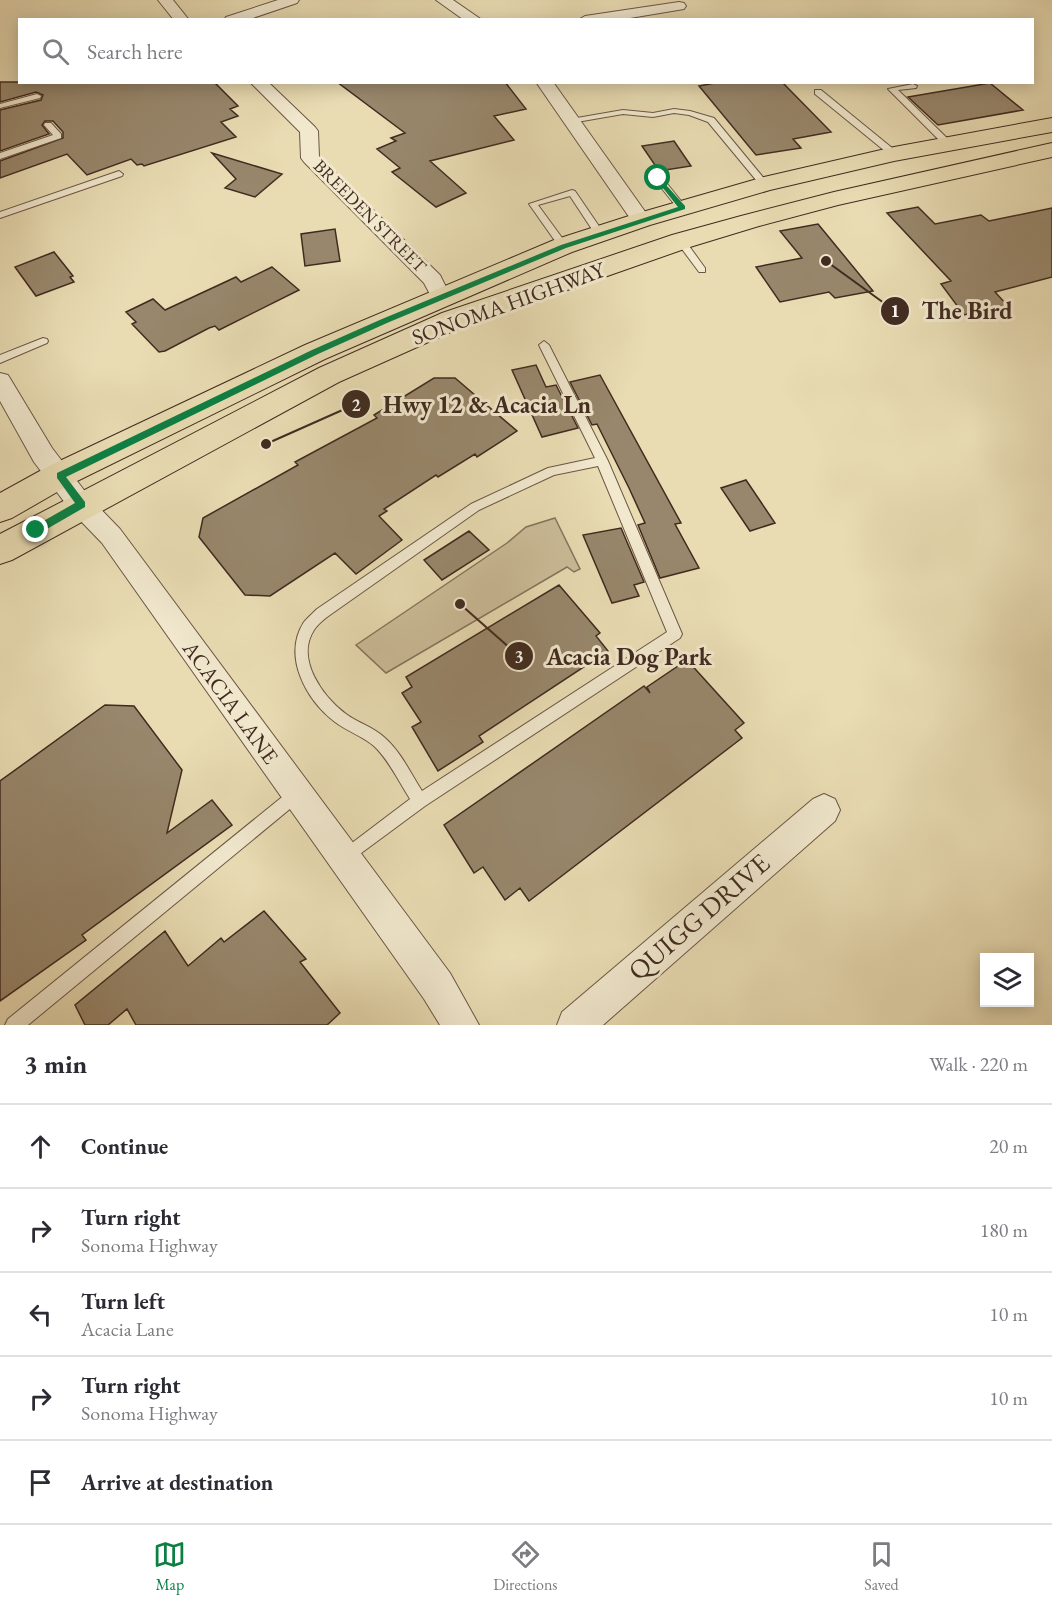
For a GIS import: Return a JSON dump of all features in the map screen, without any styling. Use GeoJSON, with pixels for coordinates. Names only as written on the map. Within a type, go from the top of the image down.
{"type":"FeatureCollection","features":[{"type":"Feature","properties":{"kind":"main road","name":"SONOMA HIGHWAY"},"geometry":{"type":"LineString","coordinates":[[0,509],[60,475],[315,352],[563,246],[641,220],[765,184],[894,154],[1052,125]]}},
{"type":"Feature","properties":{"kind":"main road","name":"SONOMA HIGHWAY"},"geometry":{"type":"LineString","coordinates":[[0,550],[81,504],[328,375],[452,320],[681,241],[834,199],[1052,150]]}},
{"type":"Feature","properties":{"kind":"street"},"geometry":{"type":"LineString","coordinates":[[165,0],[180,18]]}},
{"type":"Feature","properties":{"kind":"street"},"geometry":{"type":"LineString","coordinates":[[237,18],[292,0]]}},
{"type":"Feature","properties":{"kind":"street"},"geometry":{"type":"LineString","coordinates":[[443,0],[473,18]]}},
{"type":"Feature","properties":{"kind":"street"},"geometry":{"type":"LineString","coordinates":[[598,18],[679,6]]}},
{"type":"Feature","properties":{"kind":"street","name":"BREEDEN STREET"},"geometry":{"type":"LineString","coordinates":[[260,84],[309,131],[310,158],[433,280],[441,297]]}},
{"type":"Feature","properties":{"kind":"street"},"geometry":{"type":"LineString","coordinates":[[545,84],[641,220]]}},
{"type":"Feature","properties":{"kind":"street","name":"ACACIA LANE"},"geometry":{"type":"LineString","coordinates":[[0,381],[43,455],[81,504],[111,536],[437,986],[461,1025]]}},
{"type":"Feature","properties":{"kind":"street","name":"QUIGG DRIVE"},"geometry":{"type":"LineString","coordinates":[[575,1025],[824,810]]}},
{"type":"Feature","properties":{"kind":"lane"},"geometry":{"type":"LineString","coordinates":[[913,86],[892,89],[948,144]]}},
{"type":"Feature","properties":{"kind":"lane"},"geometry":{"type":"LineString","coordinates":[[818,92],[894,154]]}},
{"type":"Feature","properties":{"kind":"lane"},"geometry":{"type":"LineString","coordinates":[[0,106],[37,96]]}},
{"type":"Feature","properties":{"kind":"lane"},"geometry":{"type":"LineString","coordinates":[[571,121],[623,112],[653,115],[674,111],[690,113],[711,120],[765,184]]}},
{"type":"Feature","properties":{"kind":"lane"},"geometry":{"type":"LineString","coordinates":[[0,156],[58,136],[48,125]]}},
{"type":"Feature","properties":{"kind":"lane"},"geometry":{"type":"LineString","coordinates":[[0,215],[119,174]]}},
{"type":"Feature","properties":{"kind":"lane"},"geometry":{"type":"LineString","coordinates":[[658,178],[682,208]]}},
{"type":"Feature","properties":{"kind":"lane"},"geometry":{"type":"LineString","coordinates":[[563,246],[533,204],[572,193],[600,235]]}},
{"type":"Feature","properties":{"kind":"lane"},"geometry":{"type":"LineString","coordinates":[[681,241],[702,270]]}},
{"type":"Feature","properties":{"kind":"lane"},"geometry":{"type":"LineString","coordinates":[[0,359],[43,341]]}},
{"type":"Feature","properties":{"kind":"lane"},"geometry":{"type":"LineString","coordinates":[[344,858],[420,801],[675,634],[602,461],[544,345]]}},
{"type":"Feature","properties":{"kind":"lane"},"geometry":{"type":"LineString","coordinates":[[420,801],[380,741],[338,716],[312,690],[303,662],[303,643],[308,627],[322,613],[475,507],[552,471],[602,461]]}},
{"type":"Feature","properties":{"kind":"lane"},"geometry":{"type":"LineString","coordinates":[[14,1025],[298,794]]}},
{"type":"Feature","properties":{"kind":"shaded area"},"geometry":{"type":"Polygon","coordinates":[[[555,518],[580,569],[574,572],[567,567],[386,673],[356,645],[507,543],[526,527],[555,518]]]}},
{"type":"Feature","properties":{"kind":"building"},"geometry":{"type":"Polygon","coordinates":[[[0,82],[18,82],[18,84],[216,84],[238,106],[230,109],[238,116],[221,122],[236,137],[144,166],[137,165],[131,159],[87,175],[67,154],[0,178],[0,161],[63,138],[63,132],[53,121],[45,121],[42,125],[49,134],[0,151],[0,110],[41,100],[43,95],[36,92],[0,102],[0,82]]]}},
{"type":"Feature","properties":{"kind":"building"},"geometry":{"type":"Polygon","coordinates":[[[340,84],[507,84],[526,109],[494,116],[514,140],[430,161],[466,193],[436,207],[392,172],[400,168],[377,149],[396,141],[391,138],[405,133],[340,84]]]}},
{"type":"Feature","properties":{"kind":"building"},"geometry":{"type":"Polygon","coordinates":[[[784,84],[831,132],[793,139],[801,148],[756,155],[699,86],[784,84]]]}},
{"type":"Feature","properties":{"kind":"building"},"geometry":{"type":"Polygon","coordinates":[[[991,84],[1023,110],[938,125],[908,97],[991,84]]]}},
{"type":"Feature","properties":{"kind":"building"},"geometry":{"type":"Polygon","coordinates":[[[674,141],[691,166],[659,171],[642,146],[674,141]]]}},
{"type":"Feature","properties":{"kind":"building"},"geometry":{"type":"Polygon","coordinates":[[[212,153],[282,174],[255,197],[225,188],[236,179],[212,153]]]}},
{"type":"Feature","properties":{"kind":"building"},"geometry":{"type":"Polygon","coordinates":[[[918,207],[935,224],[981,215],[989,221],[1052,208],[1052,277],[995,292],[1007,305],[964,315],[941,284],[951,281],[887,213],[918,207]]]}},
{"type":"Feature","properties":{"kind":"building"},"geometry":{"type":"Polygon","coordinates":[[[818,224],[873,291],[835,298],[829,292],[780,302],[756,267],[802,258],[780,231],[818,224]]]}},
{"type":"Feature","properties":{"kind":"building"},"geometry":{"type":"Polygon","coordinates":[[[335,229],[340,261],[305,266],[301,234],[335,229]]]}},
{"type":"Feature","properties":{"kind":"building"},"geometry":{"type":"Polygon","coordinates":[[[54,252],[73,276],[70,277],[74,282],[36,296],[15,267],[54,252]]]}},
{"type":"Feature","properties":{"kind":"building"},"geometry":{"type":"Polygon","coordinates":[[[272,267],[299,290],[219,330],[215,326],[209,328],[165,351],[159,352],[132,324],[136,322],[126,312],[153,299],[165,310],[236,277],[241,282],[272,267]]]}},
{"type":"Feature","properties":{"kind":"building"},"geometry":{"type":"Polygon","coordinates":[[[536,365],[546,387],[556,385],[578,428],[542,437],[512,370],[536,365]]]}},
{"type":"Feature","properties":{"kind":"building"},"geometry":{"type":"Polygon","coordinates":[[[600,375],[681,523],[675,524],[699,568],[660,578],[638,525],[645,523],[629,488],[597,424],[592,425],[570,382],[600,375]]]}},
{"type":"Feature","properties":{"kind":"building"},"geometry":{"type":"Polygon","coordinates":[[[434,378],[455,378],[517,431],[477,457],[475,454],[438,477],[436,475],[384,509],[387,511],[379,516],[402,540],[356,574],[335,553],[270,596],[245,595],[199,537],[203,518],[298,465],[295,462],[377,418],[374,415],[434,378]]]}},
{"type":"Feature","properties":{"kind":"building"},"geometry":{"type":"Polygon","coordinates":[[[746,480],[775,523],[750,531],[721,488],[746,480]]]}},
{"type":"Feature","properties":{"kind":"building"},"geometry":{"type":"Polygon","coordinates":[[[621,528],[644,582],[634,585],[639,596],[612,603],[583,535],[621,528]]]}},
{"type":"Feature","properties":{"kind":"building"},"geometry":{"type":"Polygon","coordinates":[[[469,531],[489,550],[442,580],[424,560],[469,531]]]}},
{"type":"Feature","properties":{"kind":"building"},"geometry":{"type":"Polygon","coordinates":[[[559,585],[600,633],[596,636],[608,651],[479,736],[483,742],[438,771],[412,727],[421,722],[402,693],[412,687],[406,677],[559,585]]]}},
{"type":"Feature","properties":{"kind":"building"},"geometry":{"type":"Polygon","coordinates":[[[687,660],[744,723],[735,730],[742,738],[529,901],[520,888],[505,900],[483,867],[474,873],[444,825],[644,686],[650,693],[647,687],[687,660]]]}},
{"type":"Feature","properties":{"kind":"building"},"geometry":{"type":"Polygon","coordinates":[[[105,705],[134,706],[182,770],[167,833],[212,800],[232,825],[82,935],[86,940],[0,1001],[0,781],[105,705]]]}},
{"type":"Feature","properties":{"kind":"building"},"geometry":{"type":"Polygon","coordinates":[[[264,911],[306,959],[300,962],[340,1013],[327,1025],[136,1025],[127,1009],[108,1025],[85,1025],[75,1005],[165,931],[188,966],[221,938],[224,942],[264,911]]]}},
{"type":"Feature","properties":{"kind":"place","name":"The Bird"},"geometry":{"type":"Point","coordinates":[826,261]}},
{"type":"Feature","properties":{"kind":"place","name":"Hwy 12 & Acacia Ln"},"geometry":{"type":"Point","coordinates":[266,444]}},
{"type":"Feature","properties":{"kind":"place","name":"Acacia Dog Park"},"geometry":{"type":"Point","coordinates":[460,604]}},
{"type":"Feature","properties":{"kind":"route"},"geometry":{"type":"LineString","coordinates":[[36,530],[81,504],[60,475],[384,321],[563,246],[682,208],[658,178]]}}]}
